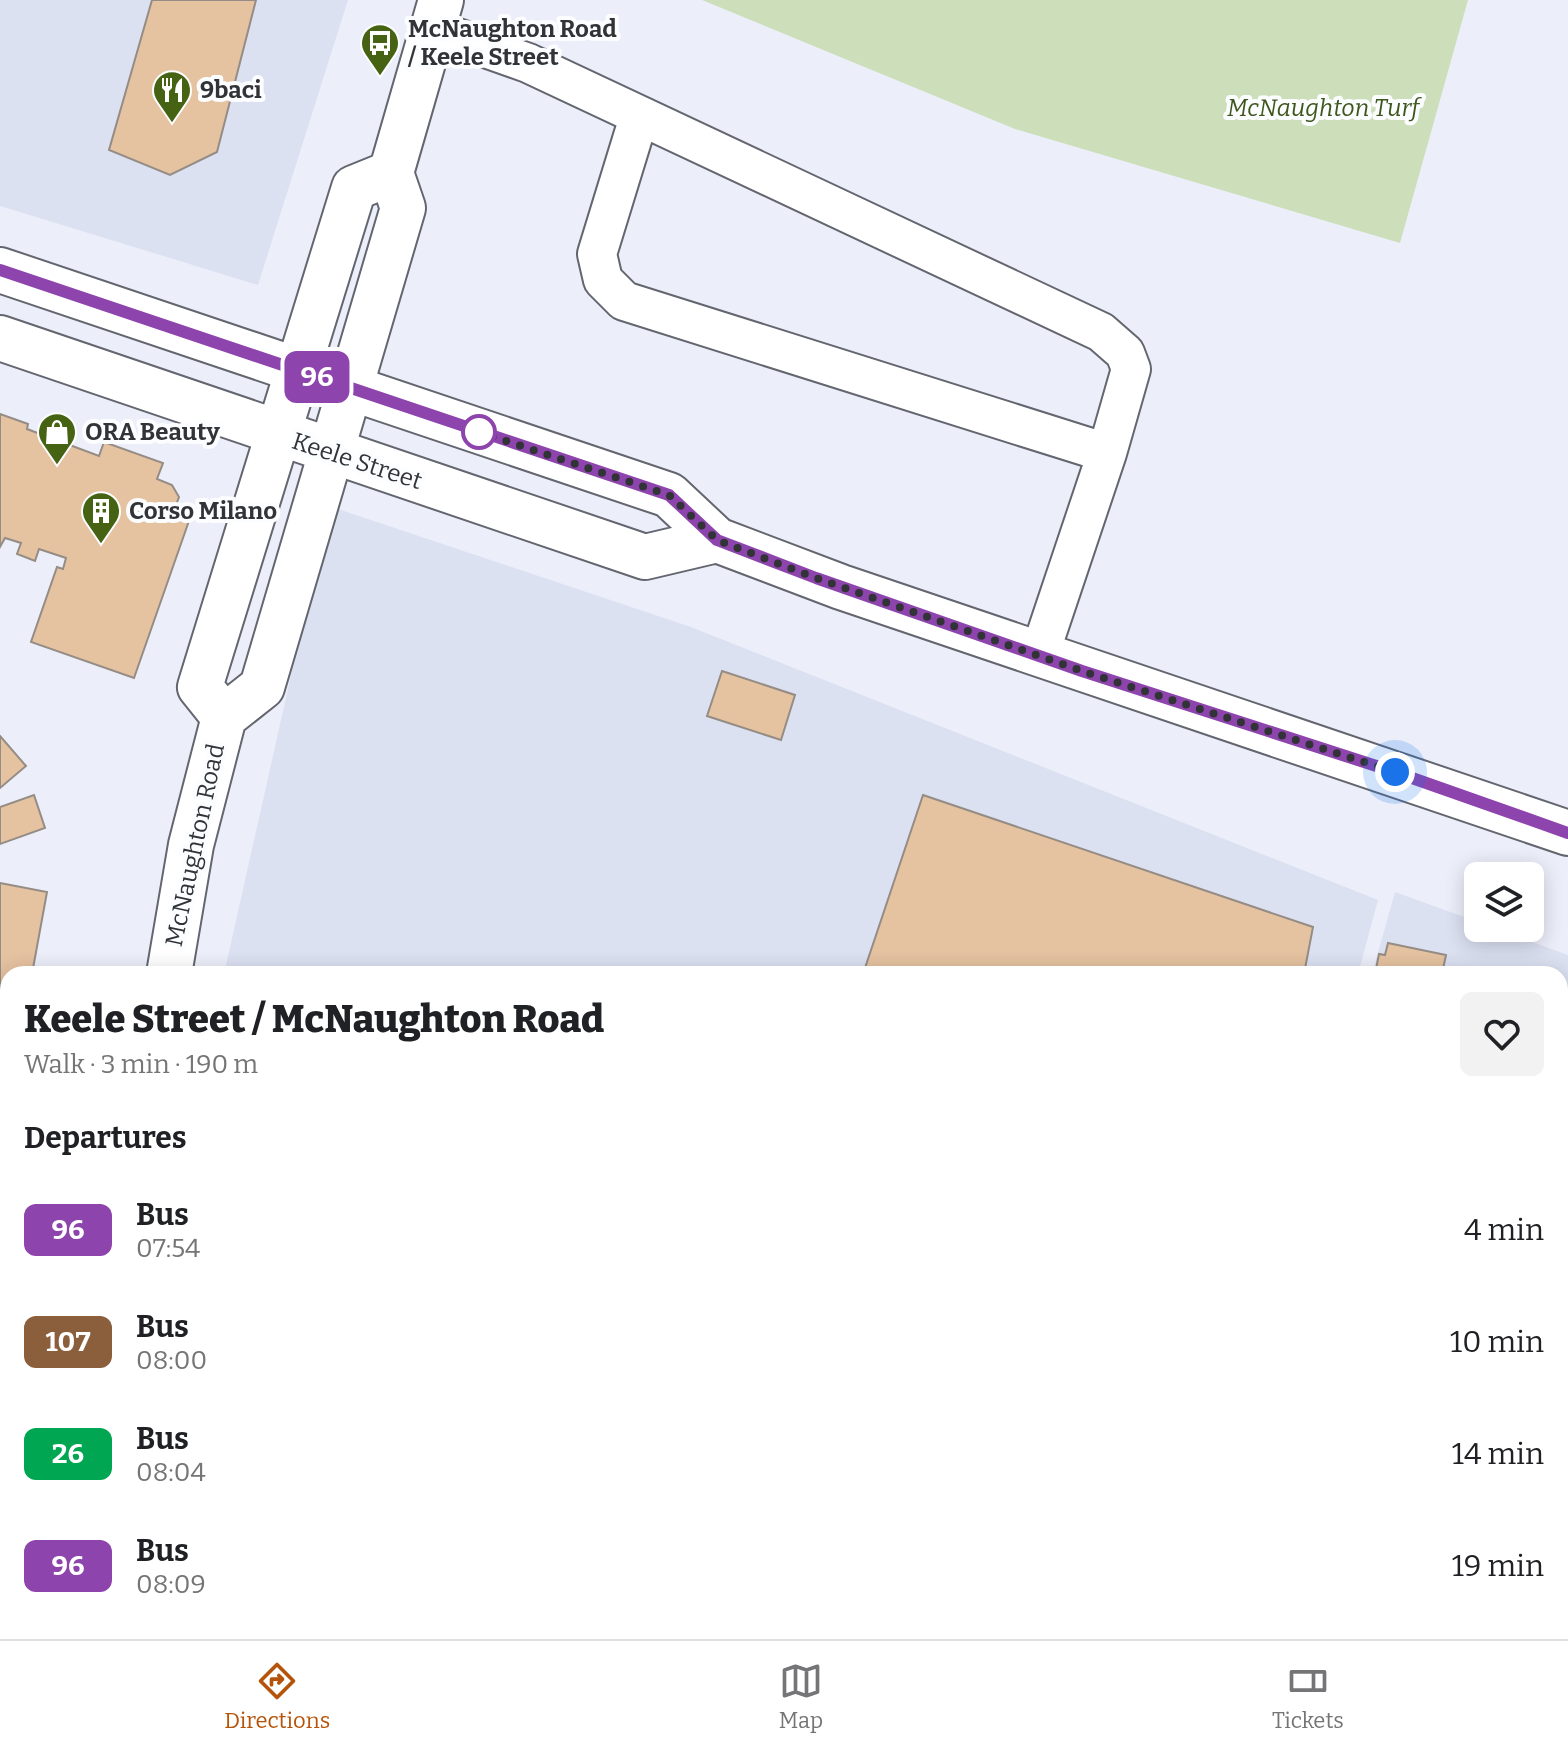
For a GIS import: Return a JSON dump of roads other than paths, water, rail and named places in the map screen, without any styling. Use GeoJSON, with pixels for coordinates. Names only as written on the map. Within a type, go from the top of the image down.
{"type":"FeatureCollection","features":[{"type":"Feature","properties":{"kind":"main road"},"geometry":{"type":"LineString","coordinates":[[391,173],[436,15]]}},
{"type":"Feature","properties":{"kind":"main road","name":"McNaughton Road"},"geometry":{"type":"LineString","coordinates":[[170,966],[191,845],[224,717],[262,687],[403,208],[391,173],[354,188],[296,370],[200,687],[224,717]]}},
{"type":"Feature","properties":{"kind":"main road"},"geometry":{"type":"LineString","coordinates":[[0,270],[669,495],[717,540],[1039,656],[1568,833]]}},
{"type":"Feature","properties":{"kind":"main road","name":"Keele Street"},"geometry":{"type":"LineString","coordinates":[[0,338],[645,557],[717,540]]}},
{"type":"Feature","properties":{"kind":"street"},"geometry":{"type":"LineString","coordinates":[[436,15],[639,117],[1101,332],[1125,353],[1131,369],[1107,453],[1039,656]]}},
{"type":"Feature","properties":{"kind":"street"},"geometry":{"type":"LineString","coordinates":[[639,117],[597,254],[603,280],[624,301],[1107,453]]}},
{"type":"Feature","properties":{"kind":"place","name":"McNaughton Road / Keele Street"},"geometry":{"type":"Point","coordinates":[380,77]}},
{"type":"Feature","properties":{"kind":"place","name":"9baci"},"geometry":{"type":"Point","coordinates":[172,124]}},
{"type":"Feature","properties":{"kind":"place","name":"ORA Beauty"},"geometry":{"type":"Point","coordinates":[57,466]}},
{"type":"Feature","properties":{"kind":"place","name":"Corso Milano"},"geometry":{"type":"Point","coordinates":[101,545]}},
{"type":"Feature","properties":{"kind":"park label","name":"McNaughton Turf"},"geometry":{"type":"Point","coordinates":[1323,108]}}]}
